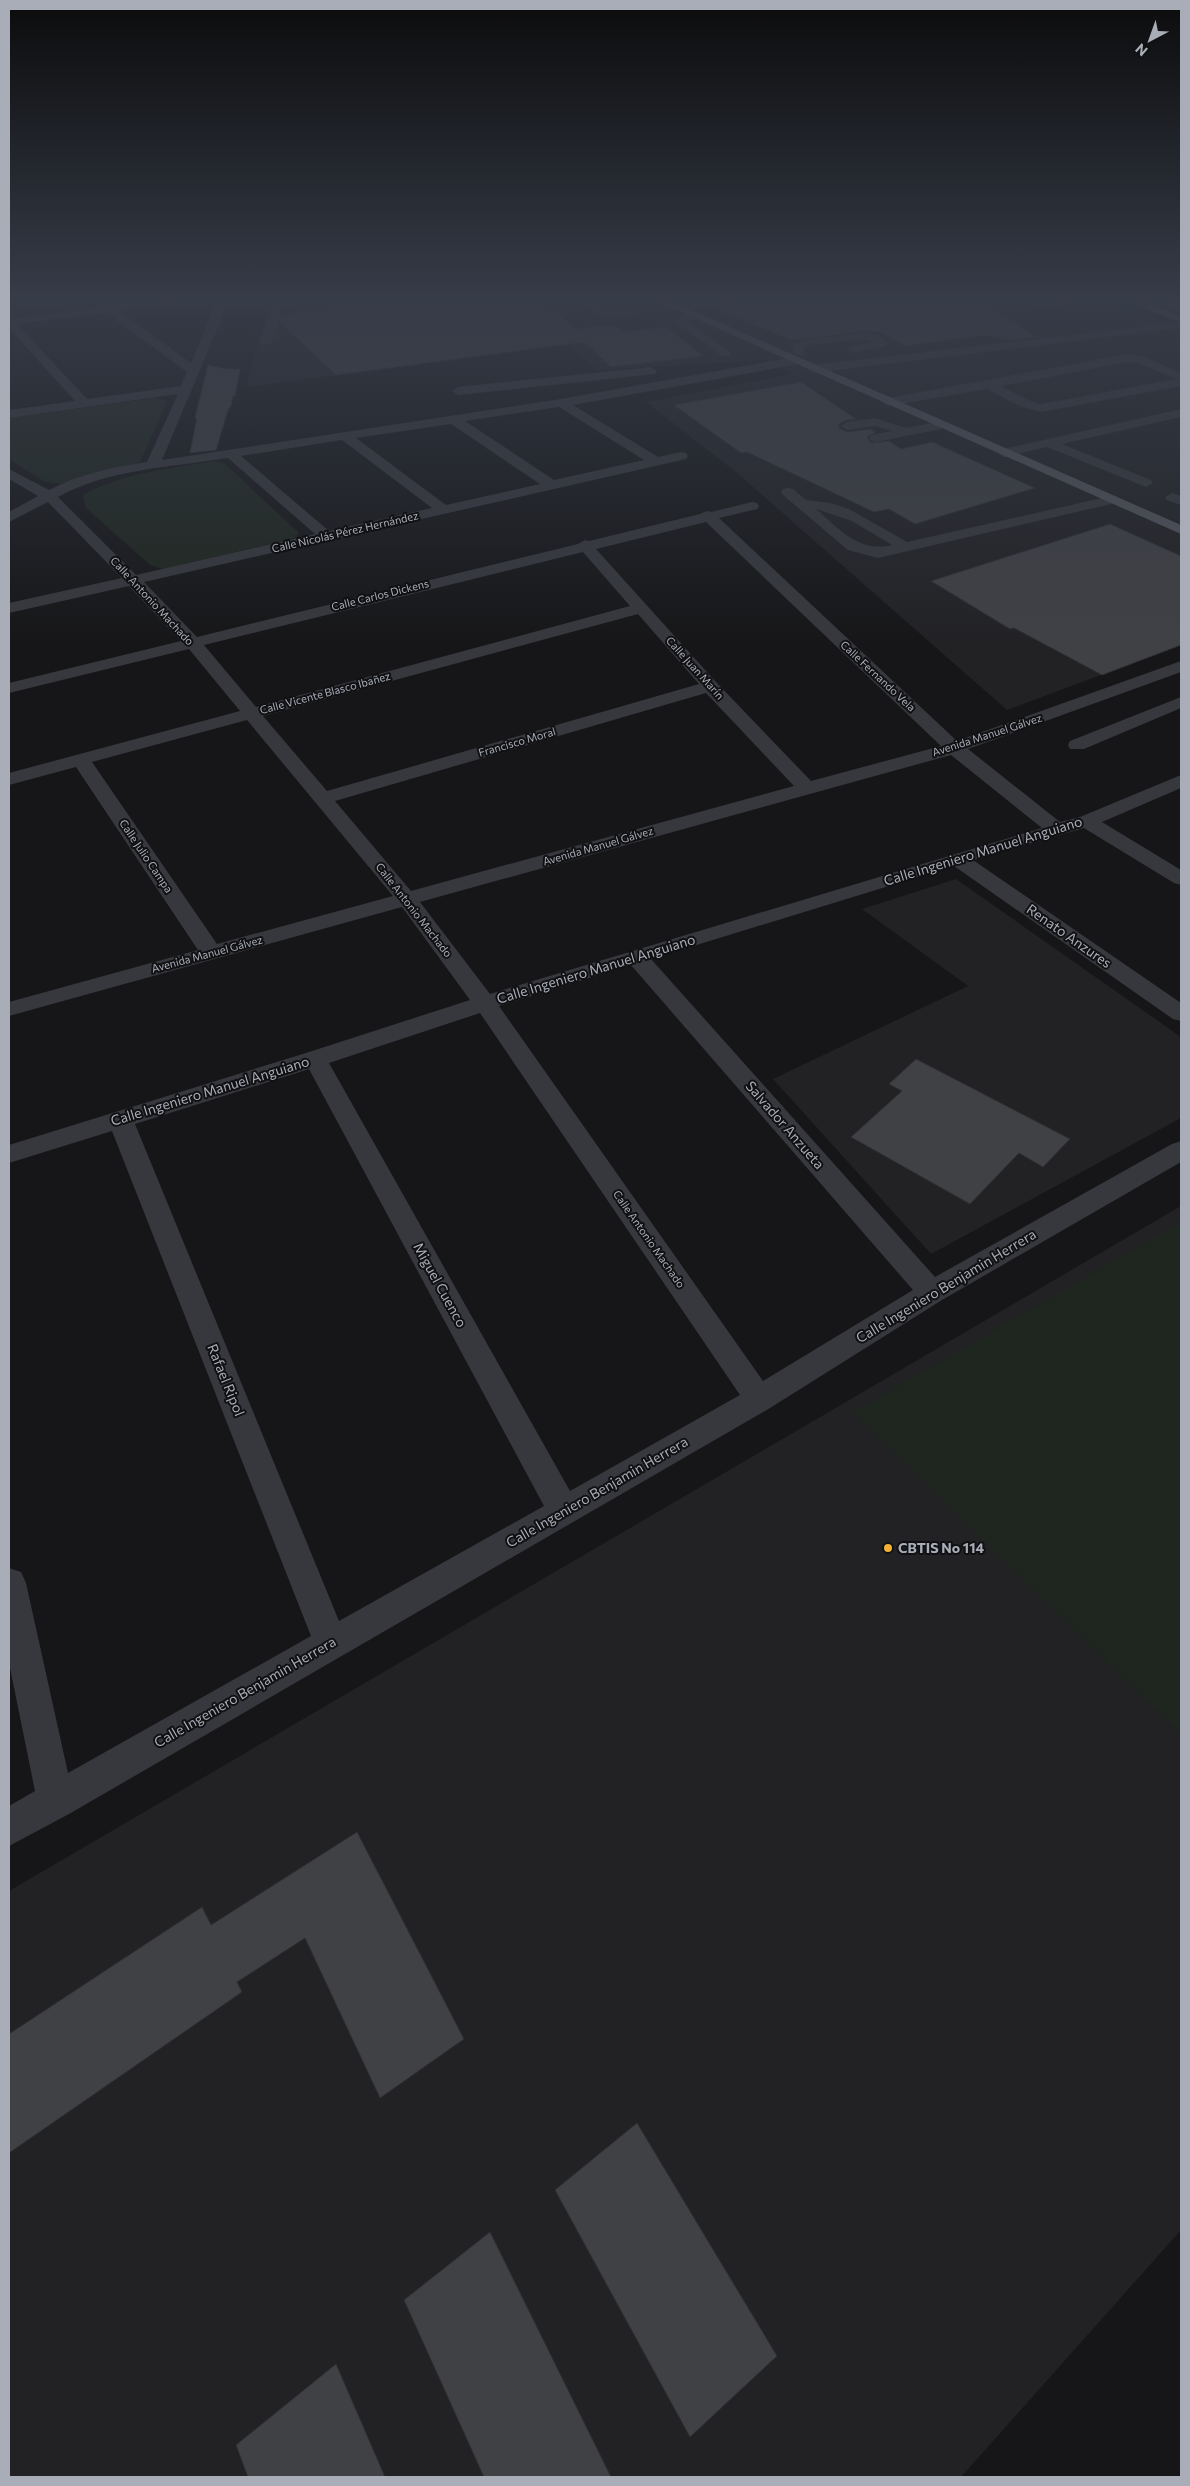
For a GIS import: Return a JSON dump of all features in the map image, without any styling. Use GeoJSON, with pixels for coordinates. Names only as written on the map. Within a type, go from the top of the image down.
{"type":"FeatureCollection","features":[{"type":"Feature","properties":{"kind":"main road"},"geometry":{"type":"LineString","coordinates":[[914,414],[1181,530]]}},
{"type":"Feature","properties":{"kind":"street"},"geometry":{"type":"LineString","coordinates":[[153,465],[175,414]]}},
{"type":"Feature","properties":{"kind":"street"},"geometry":{"type":"LineString","coordinates":[[9,518],[65,487],[92,478],[153,465],[487,414]]}},
{"type":"Feature","properties":{"kind":"street"},"geometry":{"type":"LineString","coordinates":[[579,414],[657,462]]}},
{"type":"Feature","properties":{"kind":"street"},"geometry":{"type":"LineString","coordinates":[[1004,453],[1177,414]]}},
{"type":"Feature","properties":{"kind":"street"},"geometry":{"type":"LineString","coordinates":[[453,419],[553,486]]}},
{"type":"Feature","properties":{"kind":"street"},"geometry":{"type":"LineString","coordinates":[[847,426],[875,422],[908,432]]}},
{"type":"Feature","properties":{"kind":"street"},"geometry":{"type":"LineString","coordinates":[[876,438],[940,425]]}},
{"type":"Feature","properties":{"kind":"street"},"geometry":{"type":"LineString","coordinates":[[1058,428],[1070,438]]}},
{"type":"Feature","properties":{"kind":"street"},"geometry":{"type":"LineString","coordinates":[[344,436],[444,510]]}},
{"type":"Feature","properties":{"kind":"street"},"geometry":{"type":"LineString","coordinates":[[1048,443],[1146,483]]}},
{"type":"Feature","properties":{"kind":"street"},"geometry":{"type":"LineString","coordinates":[[231,454],[326,536]]}},
{"type":"Feature","properties":{"kind":"street","name":"Calle Nicolás Pérez Hernández"},"geometry":{"type":"LineString","coordinates":[[9,608],[681,456]]}},
{"type":"Feature","properties":{"kind":"street","name":"Calle Antonio Machado"},"geometry":{"type":"LineString","coordinates":[[9,473],[49,496],[192,642],[324,798],[407,900],[485,1003],[759,1399]]}},
{"type":"Feature","properties":{"kind":"street"},"geometry":{"type":"LineString","coordinates":[[788,492],[853,547],[861,551],[878,553],[907,548],[1111,500]]}},
{"type":"Feature","properties":{"kind":"street"},"geometry":{"type":"LineString","coordinates":[[802,504],[821,504],[842,510],[907,548]]}},
{"type":"Feature","properties":{"kind":"street","name":"Calle Carlos Dickens"},"geometry":{"type":"LineString","coordinates":[[9,688],[707,515],[752,506]]}},
{"type":"Feature","properties":{"kind":"street","name":"Calle Fernando Vela"},"geometry":{"type":"LineString","coordinates":[[707,515],[954,748],[1056,829]]}},
{"type":"Feature","properties":{"kind":"street","name":"Calle Juan Marín"},"geometry":{"type":"LineString","coordinates":[[585,545],[710,686],[807,788]]}},
{"type":"Feature","properties":{"kind":"street","name":"Calle Vicente Blasco Ibañez"},"geometry":{"type":"LineString","coordinates":[[9,779],[642,608]]}},
{"type":"Feature","properties":{"kind":"street","name":"Avenida Manuel Gálvez"},"geometry":{"type":"LineString","coordinates":[[9,1009],[954,748],[1181,666]]}},
{"type":"Feature","properties":{"kind":"street","name":"Francisco Moral"},"geometry":{"type":"LineString","coordinates":[[324,798],[710,686]]}},
{"type":"Feature","properties":{"kind":"street"},"geometry":{"type":"LineString","coordinates":[[1077,745],[1181,702]]}},
{"type":"Feature","properties":{"kind":"street","name":"Calle Julio Campa"},"geometry":{"type":"LineString","coordinates":[[81,760],[211,952]]}},
{"type":"Feature","properties":{"kind":"street","name":"Calle Ingeniero Manuel Anguiano"},"geometry":{"type":"LineString","coordinates":[[9,1154],[120,1118],[315,1060],[485,1003],[1087,820],[1181,781]]}},
{"type":"Feature","properties":{"kind":"street"},"geometry":{"type":"LineString","coordinates":[[1087,820],[1181,879]]}},
{"type":"Feature","properties":{"kind":"street","name":"Renato Anzures"},"geometry":{"type":"LineString","coordinates":[[957,858],[1181,1014]]}},
{"type":"Feature","properties":{"kind":"street","name":"Salvador Anzueta"},"geometry":{"type":"LineString","coordinates":[[637,958],[932,1292]]}},
{"type":"Feature","properties":{"kind":"street","name":"Miguel Cuenco"},"geometry":{"type":"LineString","coordinates":[[315,1060],[564,1511]]}},
{"type":"Feature","properties":{"kind":"street","name":"Rafael Ripol"},"geometry":{"type":"LineString","coordinates":[[120,1118],[331,1642]]}},
{"type":"Feature","properties":{"kind":"street","name":"Calle Ingeniero Benjamin Herrera"},"geometry":{"type":"LineString","coordinates":[[9,1827],[759,1399],[932,1292],[1181,1150]]}},
{"type":"Feature","properties":{"kind":"street"},"geometry":{"type":"LineString","coordinates":[[9,1583],[56,1801]]}},
{"type":"Feature","properties":{"kind":"shaded area"},"geometry":{"type":"Polygon","coordinates":[[[38,414],[162,414],[140,462],[60,484],[45,482],[9,459],[9,418],[38,414]]]}},
{"type":"Feature","properties":{"kind":"shaded area"},"geometry":{"type":"Polygon","coordinates":[[[661,414],[1181,414],[1181,645],[1007,710],[736,472],[661,414]]]}},
{"type":"Feature","properties":{"kind":"shaded area"},"geometry":{"type":"Polygon","coordinates":[[[214,461],[224,463],[299,533],[295,538],[163,569],[150,565],[85,507],[83,495],[114,482],[146,473],[214,461]]]}},
{"type":"Feature","properties":{"kind":"shaded area"},"geometry":{"type":"Polygon","coordinates":[[[956,879],[1181,1037],[1181,1118],[931,1254],[773,1079],[968,986],[862,909],[956,879]]]}},
{"type":"Feature","properties":{"kind":"shaded area","name":"CBTIS No 114"},"geometry":{"type":"Polygon","coordinates":[[[1181,1206],[1181,2230],[961,2477],[9,2477],[9,1891],[1181,1206]]]}},
{"type":"Feature","properties":{"kind":"shaded area"},"geometry":{"type":"Polygon","coordinates":[[[1181,1222],[1181,1735],[853,1412],[1181,1222]]]}},
{"type":"Feature","properties":{"kind":"building"},"geometry":{"type":"Polygon","coordinates":[[[196,414],[227,414],[216,450],[190,453],[197,418],[195,418],[196,414]]]}},
{"type":"Feature","properties":{"kind":"building"},"geometry":{"type":"Polygon","coordinates":[[[687,414],[849,414],[856,419],[846,420],[839,424],[839,428],[847,432],[870,429],[876,432],[867,437],[871,443],[889,441],[901,449],[932,442],[1035,488],[915,524],[889,509],[874,512],[747,452],[741,453],[687,414]]]}},
{"type":"Feature","properties":{"kind":"building"},"geometry":{"type":"Polygon","coordinates":[[[1110,524],[1181,556],[1181,645],[1102,675],[1014,628],[1010,629],[931,581],[1110,524]]]}},
{"type":"Feature","properties":{"kind":"building"},"geometry":{"type":"Polygon","coordinates":[[[916,1059],[1070,1139],[1043,1167],[1019,1153],[970,1204],[851,1137],[902,1091],[889,1084],[916,1059]]]}},
{"type":"Feature","properties":{"kind":"building"},"geometry":{"type":"Polygon","coordinates":[[[357,1832],[464,2039],[380,2098],[305,1938],[237,1982],[242,1992],[9,2153],[9,2034],[202,1907],[211,1925],[357,1832]]]}},
{"type":"Feature","properties":{"kind":"building"},"geometry":{"type":"Polygon","coordinates":[[[637,2123],[777,2356],[690,2437],[555,2190],[637,2123]]]}},
{"type":"Feature","properties":{"kind":"building"},"geometry":{"type":"Polygon","coordinates":[[[490,2232],[611,2477],[484,2477],[404,2300],[490,2232]]]}},
{"type":"Feature","properties":{"kind":"building"},"geometry":{"type":"Polygon","coordinates":[[[336,2364],[385,2477],[248,2477],[236,2445],[336,2364]]]}},
{"type":"Feature","properties":{"kind":"place","name":"CBTIS No 114"},"geometry":{"type":"Point","coordinates":[888,1548]}}]}
